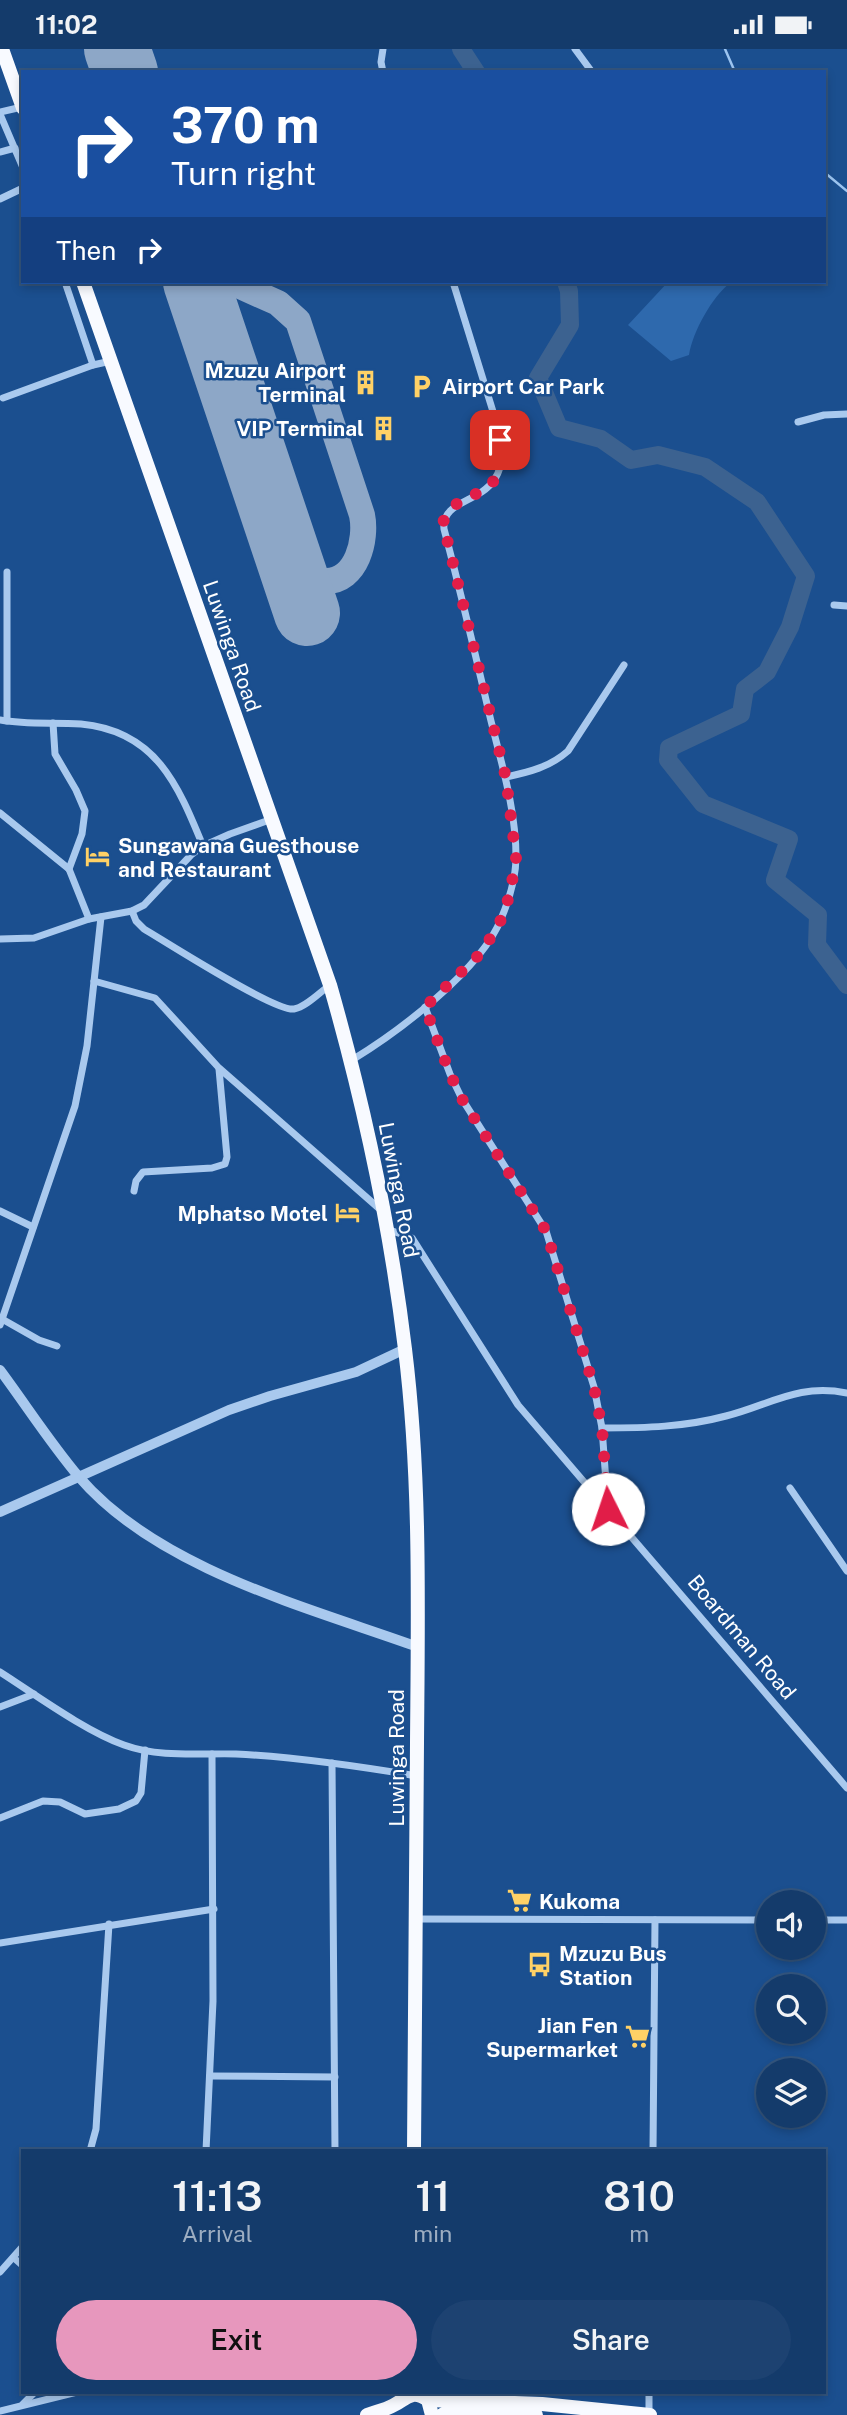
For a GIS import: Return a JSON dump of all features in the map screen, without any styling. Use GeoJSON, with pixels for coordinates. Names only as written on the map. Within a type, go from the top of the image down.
{"type":"FeatureCollection","features":[{"type":"Feature","properties":{"kind":"highway"},"geometry":{"type":"LineString","coordinates":[[2,49],[21,105]]}},
{"type":"Feature","properties":{"kind":"highway","name":"Luwinga Road"},"geometry":{"type":"LineString","coordinates":[[84,284],[330,985],[352,1061],[385,1213],[405,1349],[416,1489],[418,1647],[414,2149]]}},
{"type":"Feature","properties":{"kind":"highway"},"geometry":{"type":"LineString","coordinates":[[367,2415],[398,2403],[411,2394],[649,2415]]}},
{"type":"Feature","properties":{"kind":"highway"},"geometry":{"type":"LineString","coordinates":[[426,2397],[432,2407],[432,2415]]}},
{"type":"Feature","properties":{"kind":"highway"},"geometry":{"type":"LineString","coordinates":[[442,2415],[447,2412],[536,2415]]}},
{"type":"Feature","properties":{"kind":"street"},"geometry":{"type":"LineString","coordinates":[[383,49],[383,70]]}},
{"type":"Feature","properties":{"kind":"street"},"geometry":{"type":"LineString","coordinates":[[575,49],[591,70]]}},
{"type":"Feature","properties":{"kind":"street"},"geometry":{"type":"LineString","coordinates":[[21,108],[0,113],[21,163]]}},
{"type":"Feature","properties":{"kind":"street"},"geometry":{"type":"LineString","coordinates":[[0,152],[15,148]]}},
{"type":"Feature","properties":{"kind":"street"},"geometry":{"type":"LineString","coordinates":[[0,199],[21,189]]}},
{"type":"Feature","properties":{"kind":"street"},"geometry":{"type":"LineString","coordinates":[[66,284],[93,365]]}},
{"type":"Feature","properties":{"kind":"street"},"geometry":{"type":"LineString","coordinates":[[352,1061],[425,1007],[482,952],[500,922],[507,904],[516,858],[506,778],[443,523],[449,511],[492,485],[499,475],[501,453],[499,431],[454,284]]}},
{"type":"Feature","properties":{"kind":"street"},"geometry":{"type":"LineString","coordinates":[[3,398],[111,361]]}},
{"type":"Feature","properties":{"kind":"street"},"geometry":{"type":"LineString","coordinates":[[798,422],[824,415],[847,414]]}},
{"type":"Feature","properties":{"kind":"street"},"geometry":{"type":"LineString","coordinates":[[7,572],[3,721],[83,725],[114,730],[146,749],[162,764],[179,790],[204,846]]}},
{"type":"Feature","properties":{"kind":"street"},"geometry":{"type":"LineString","coordinates":[[834,605],[847,606]]}},
{"type":"Feature","properties":{"kind":"street"},"geometry":{"type":"LineString","coordinates":[[506,778],[555,762],[568,751],[624,666]]}},
{"type":"Feature","properties":{"kind":"street"},"geometry":{"type":"LineString","coordinates":[[53,723],[55,754],[85,811],[82,834],[69,869]]}},
{"type":"Feature","properties":{"kind":"street"},"geometry":{"type":"LineString","coordinates":[[0,813],[69,869],[89,919]]}},
{"type":"Feature","properties":{"kind":"street"},"geometry":{"type":"LineString","coordinates":[[0,939],[34,937],[89,919],[132,911],[144,905],[191,855],[204,846],[273,819]]}},
{"type":"Feature","properties":{"kind":"street"},"geometry":{"type":"LineString","coordinates":[[132,911],[135,921],[144,929],[257,995],[285,1007],[294,1009],[301,1006],[330,985]]}},
{"type":"Feature","properties":{"kind":"street"},"geometry":{"type":"LineString","coordinates":[[57,1346],[1,1322],[75,1105],[87,1046],[101,917]]}},
{"type":"Feature","properties":{"kind":"street"},"geometry":{"type":"LineString","coordinates":[[94,981],[155,998],[219,1068],[385,1213]]}},
{"type":"Feature","properties":{"kind":"street"},"geometry":{"type":"LineString","coordinates":[[425,1007],[462,1099],[546,1231],[594,1387],[602,1428],[608,1509]]}},
{"type":"Feature","properties":{"kind":"street"},"geometry":{"type":"LineString","coordinates":[[134,1191],[136,1181],[143,1173],[212,1168],[225,1164],[227,1157],[219,1068]]}},
{"type":"Feature","properties":{"kind":"street"},"geometry":{"type":"LineString","coordinates":[[0,1211],[33,1227]]}},
{"type":"Feature","properties":{"kind":"street","name":"Boardman Road"},"geometry":{"type":"LineString","coordinates":[[387,1229],[412,1238],[518,1405],[847,1788]]}},
{"type":"Feature","properties":{"kind":"street"},"geometry":{"type":"LineString","coordinates":[[0,1512],[229,1410],[356,1372],[405,1349]]}},
{"type":"Feature","properties":{"kind":"street"},"geometry":{"type":"LineString","coordinates":[[0,1370],[80,1478],[123,1516],[180,1555],[274,1596],[418,1647]]}},
{"type":"Feature","properties":{"kind":"street"},"geometry":{"type":"LineString","coordinates":[[602,1428],[665,1428],[729,1416],[790,1395],[816,1390],[847,1393]]}},
{"type":"Feature","properties":{"kind":"street"},"geometry":{"type":"LineString","coordinates":[[790,1488],[847,1571]]}},
{"type":"Feature","properties":{"kind":"street"},"geometry":{"type":"LineString","coordinates":[[0,1672],[107,1738],[145,1751],[332,1763],[417,1776]]}},
{"type":"Feature","properties":{"kind":"street"},"geometry":{"type":"LineString","coordinates":[[0,1707],[34,1693]]}},
{"type":"Feature","properties":{"kind":"street"},"geometry":{"type":"LineString","coordinates":[[0,1818],[43,1801],[60,1802],[85,1814],[119,1809],[135,1801],[141,1793],[145,1751]]}},
{"type":"Feature","properties":{"kind":"street"},"geometry":{"type":"LineString","coordinates":[[206,2149],[211,2076],[214,1909],[212,1754]]}},
{"type":"Feature","properties":{"kind":"street"},"geometry":{"type":"LineString","coordinates":[[332,1763],[335,2149]]}},
{"type":"Feature","properties":{"kind":"street"},"geometry":{"type":"LineString","coordinates":[[0,1943],[214,1909]]}},
{"type":"Feature","properties":{"kind":"street"},"geometry":{"type":"LineString","coordinates":[[416,1919],[756,1920]]}},
{"type":"Feature","properties":{"kind":"street"},"geometry":{"type":"LineString","coordinates":[[653,2149],[655,1920]]}},
{"type":"Feature","properties":{"kind":"street"},"geometry":{"type":"LineString","coordinates":[[826,1920],[847,1920]]}},
{"type":"Feature","properties":{"kind":"street"},"geometry":{"type":"LineString","coordinates":[[91,2149],[96,2129],[109,1924]]}},
{"type":"Feature","properties":{"kind":"street"},"geometry":{"type":"LineString","coordinates":[[211,2076],[335,2077]]}},
{"type":"Feature","properties":{"kind":"street"},"geometry":{"type":"LineString","coordinates":[[0,2272],[21,2249]]}},
{"type":"Feature","properties":{"kind":"street"},"geometry":{"type":"LineString","coordinates":[[14,2258],[21,2264]]}},
{"type":"Feature","properties":{"kind":"street"},"geometry":{"type":"LineString","coordinates":[[23,2405],[33,2394]]}},
{"type":"Feature","properties":{"kind":"street"},"geometry":{"type":"LineString","coordinates":[[0,2411],[69,2394]]}},
{"type":"Feature","properties":{"kind":"street"},"geometry":{"type":"LineString","coordinates":[[649,2394],[649,2415]]}},
{"type":"Feature","properties":{"kind":"shaded area"},"geometry":{"type":"Polygon","coordinates":[[[666,284],[729,284],[704,315],[689,355],[671,361],[628,325],[666,284]]]}},
{"type":"Feature","properties":{"kind":"waterway"},"geometry":{"type":"LineString","coordinates":[[461,49],[475,70]]}},
{"type":"Feature","properties":{"kind":"waterway"},"geometry":{"type":"LineString","coordinates":[[725,49],[734,70]]}},
{"type":"Feature","properties":{"kind":"waterway"},"geometry":{"type":"LineString","coordinates":[[826,174],[847,191]]}},
{"type":"Feature","properties":{"kind":"waterway"},"geometry":{"type":"LineString","coordinates":[[567,284],[570,325],[538,378],[559,428],[601,439],[631,460],[658,455],[705,467],[757,502],[806,576],[790,627],[767,672],[745,689],[741,714],[669,748],[668,760],[703,804],[789,839],[775,880],[818,915],[817,945],[847,985]]}},
{"type":"Feature","properties":{"kind":"taxiway"},"geometry":{"type":"LineString","coordinates":[[207,316],[213,292],[221,284]]}},
{"type":"Feature","properties":{"kind":"taxiway"},"geometry":{"type":"LineString","coordinates":[[235,284],[278,303],[298,321],[362,515],[361,547],[352,567],[345,574],[336,579],[320,581],[290,563]]}},
{"type":"Feature","properties":{"kind":"runway"},"geometry":{"type":"LineString","coordinates":[[117,49],[124,70]]}},
{"type":"Feature","properties":{"kind":"runway"},"geometry":{"type":"LineString","coordinates":[[197,284],[307,613]]}},
{"type":"Feature","properties":{"kind":"place","name":"Mzuzu Airport Terminal"},"geometry":{"type":"Point","coordinates":[366,382]}},
{"type":"Feature","properties":{"kind":"place","name":"Airport Car Park"},"geometry":{"type":"Point","coordinates":[422,386]}},
{"type":"Feature","properties":{"kind":"place","name":"VIP Terminal"},"geometry":{"type":"Point","coordinates":[384,428]}},
{"type":"Feature","properties":{"kind":"place","name":"Sungawana Guesthouse and Restaurant"},"geometry":{"type":"Point","coordinates":[98,857]}},
{"type":"Feature","properties":{"kind":"place","name":"Mphatso Motel"},"geometry":{"type":"Point","coordinates":[348,1213]}},
{"type":"Feature","properties":{"kind":"place","name":"Kukoma"},"geometry":{"type":"Point","coordinates":[519,1901]}},
{"type":"Feature","properties":{"kind":"place","name":"Mzuzu Bus Station"},"geometry":{"type":"Point","coordinates":[539,1965]}},
{"type":"Feature","properties":{"kind":"place","name":"Jian Fen Supermarket"},"geometry":{"type":"Point","coordinates":[638,2037]}},
{"type":"Feature","properties":{"kind":"route"},"geometry":{"type":"LineString","coordinates":[[500,440],[499,475],[492,485],[449,511],[443,523],[506,778],[516,858],[510,894],[500,922],[482,952],[425,1007],[462,1099],[546,1231],[594,1387],[602,1428],[608,1509]]}}]}
